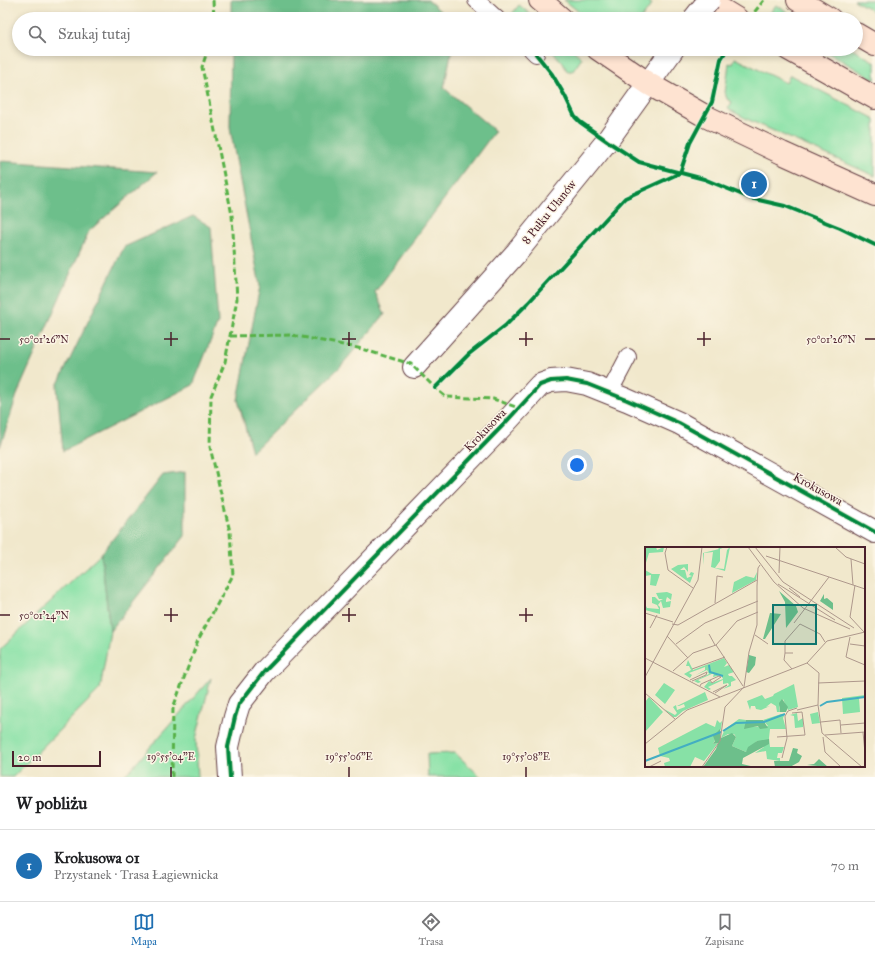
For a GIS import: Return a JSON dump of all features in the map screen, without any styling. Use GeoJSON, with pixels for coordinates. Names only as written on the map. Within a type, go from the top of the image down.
{"type":"FeatureCollection","features":[{"type":"Feature","properties":{"kind":"main road"},"geometry":{"type":"LineString","coordinates":[[540,0],[554,12]]}},
{"type":"Feature","properties":{"kind":"main road"},"geometry":{"type":"LineString","coordinates":[[707,0],[726,12]]}},
{"type":"Feature","properties":{"kind":"main road"},"geometry":{"type":"LineString","coordinates":[[798,0],[818,12]]}},
{"type":"Feature","properties":{"kind":"main road"},"geometry":{"type":"LineString","coordinates":[[863,38],[875,45]]}},
{"type":"Feature","properties":{"kind":"main road"},"geometry":{"type":"LineString","coordinates":[[608,56],[649,84],[704,116],[875,195]]}},
{"type":"Feature","properties":{"kind":"main road"},"geometry":{"type":"LineString","coordinates":[[800,56],[875,98]]}},
{"type":"Feature","properties":{"kind":"street"},"geometry":{"type":"LineString","coordinates":[[699,12],[707,0]]}},
{"type":"Feature","properties":{"kind":"street","name":"8 Pułku Ułanów"},"geometry":{"type":"LineString","coordinates":[[414,367],[517,252],[607,141],[668,56]]}},
{"type":"Feature","properties":{"kind":"street","name":"Krokusowa"},"geometry":{"type":"LineString","coordinates":[[230,777],[228,747],[235,717],[240,704],[264,672],[540,385],[551,381],[566,380],[587,384],[679,423],[875,532]]}},
{"type":"Feature","properties":{"kind":"lane"},"geometry":{"type":"LineString","coordinates":[[476,0],[489,12]]}},
{"type":"Feature","properties":{"kind":"lane"},"geometry":{"type":"LineString","coordinates":[[609,393],[628,357]]}},
{"type":"Feature","properties":{"kind":"green space"},"geometry":{"type":"Polygon","coordinates":[[[231,0],[428,0],[441,12],[231,12],[231,0]]]}},
{"type":"Feature","properties":{"kind":"green space"},"geometry":{"type":"Polygon","coordinates":[[[564,0],[646,0],[652,4],[646,12],[579,12],[564,0]]]}},
{"type":"Feature","properties":{"kind":"green space"},"geometry":{"type":"Polygon","coordinates":[[[854,0],[875,0],[875,12],[854,0]]]}},
{"type":"Feature","properties":{"kind":"green space"},"geometry":{"type":"Polygon","coordinates":[[[519,5],[528,12],[514,12],[519,5]]]}},
{"type":"Feature","properties":{"kind":"green space"},"geometry":{"type":"Polygon","coordinates":[[[776,5],[788,12],[771,12],[776,5]]]}},
{"type":"Feature","properties":{"kind":"green space"},"geometry":{"type":"Polygon","coordinates":[[[863,55],[875,62],[875,80],[834,56],[863,55]]]}},
{"type":"Feature","properties":{"kind":"green space"},"geometry":{"type":"Polygon","coordinates":[[[231,56],[451,56],[444,88],[495,131],[375,292],[385,314],[340,367],[252,452],[238,400],[260,286],[230,128],[231,56]]]}},
{"type":"Feature","properties":{"kind":"green space"},"geometry":{"type":"Polygon","coordinates":[[[556,56],[580,56],[582,58],[573,71],[567,71],[563,63],[556,56]]]}},
{"type":"Feature","properties":{"kind":"green space"},"geometry":{"type":"Polygon","coordinates":[[[735,58],[786,83],[790,75],[875,119],[875,176],[749,120],[728,109],[732,102],[727,99],[725,93],[729,63],[733,64],[735,58]]]}},
{"type":"Feature","properties":{"kind":"green space"},"geometry":{"type":"Polygon","coordinates":[[[0,161],[157,172],[89,231],[18,392],[0,447],[0,161]]]}},
{"type":"Feature","properties":{"kind":"green space"},"geometry":{"type":"Polygon","coordinates":[[[193,216],[211,227],[218,322],[193,385],[63,451],[57,386],[124,247],[193,216]]]}},
{"type":"Feature","properties":{"kind":"green space"},"geometry":{"type":"Polygon","coordinates":[[[185,472],[185,536],[110,631],[101,554],[163,475],[185,472]]]}},
{"type":"Feature","properties":{"kind":"green space"},"geometry":{"type":"Polygon","coordinates":[[[101,554],[110,631],[100,689],[13,777],[0,777],[0,649],[101,554]]]}},
{"type":"Feature","properties":{"kind":"green space"},"geometry":{"type":"Polygon","coordinates":[[[211,678],[196,739],[198,777],[122,777],[131,769],[211,678]]]}},
{"type":"Feature","properties":{"kind":"green space"},"geometry":{"type":"Polygon","coordinates":[[[455,753],[481,777],[428,777],[427,754],[455,753]]]}},
{"type":"Feature","properties":{"kind":"marked path"},"geometry":{"type":"LineString","coordinates":[[213,0],[214,12]]}},
{"type":"Feature","properties":{"kind":"marked path"},"geometry":{"type":"LineString","coordinates":[[755,12],[764,0]]}},
{"type":"Feature","properties":{"kind":"marked path"},"geometry":{"type":"LineString","coordinates":[[172,777],[173,708],[198,640],[233,575],[230,532],[210,447],[211,396],[225,362],[237,299],[232,215],[202,67],[206,56]]}},
{"type":"Feature","properties":{"kind":"marked path"},"geometry":{"type":"LineString","coordinates":[[230,336],[292,335],[358,348],[411,364],[446,397],[493,399],[519,408]]}},
{"type":"Feature","properties":{"kind":"cycle path"},"geometry":{"type":"LineString","coordinates":[[538,56],[552,74],[575,117],[607,141],[639,162],[704,179],[750,198],[785,206],[840,228],[875,245]]}},
{"type":"Feature","properties":{"kind":"cycle path"},"geometry":{"type":"LineString","coordinates":[[435,388],[469,354],[506,325],[625,198],[680,173],[690,143],[712,102],[723,56]]}},
{"type":"Feature","properties":{"kind":"cycle path"},"geometry":{"type":"LineString","coordinates":[[230,777],[228,747],[239,704],[264,672],[540,385],[551,381],[566,380],[587,384],[627,400],[679,423],[875,532]]}},
{"type":"Feature","properties":{"kind":"place","name":"Krokusowa 01"},"geometry":{"type":"Point","coordinates":[754,184]}}]}
